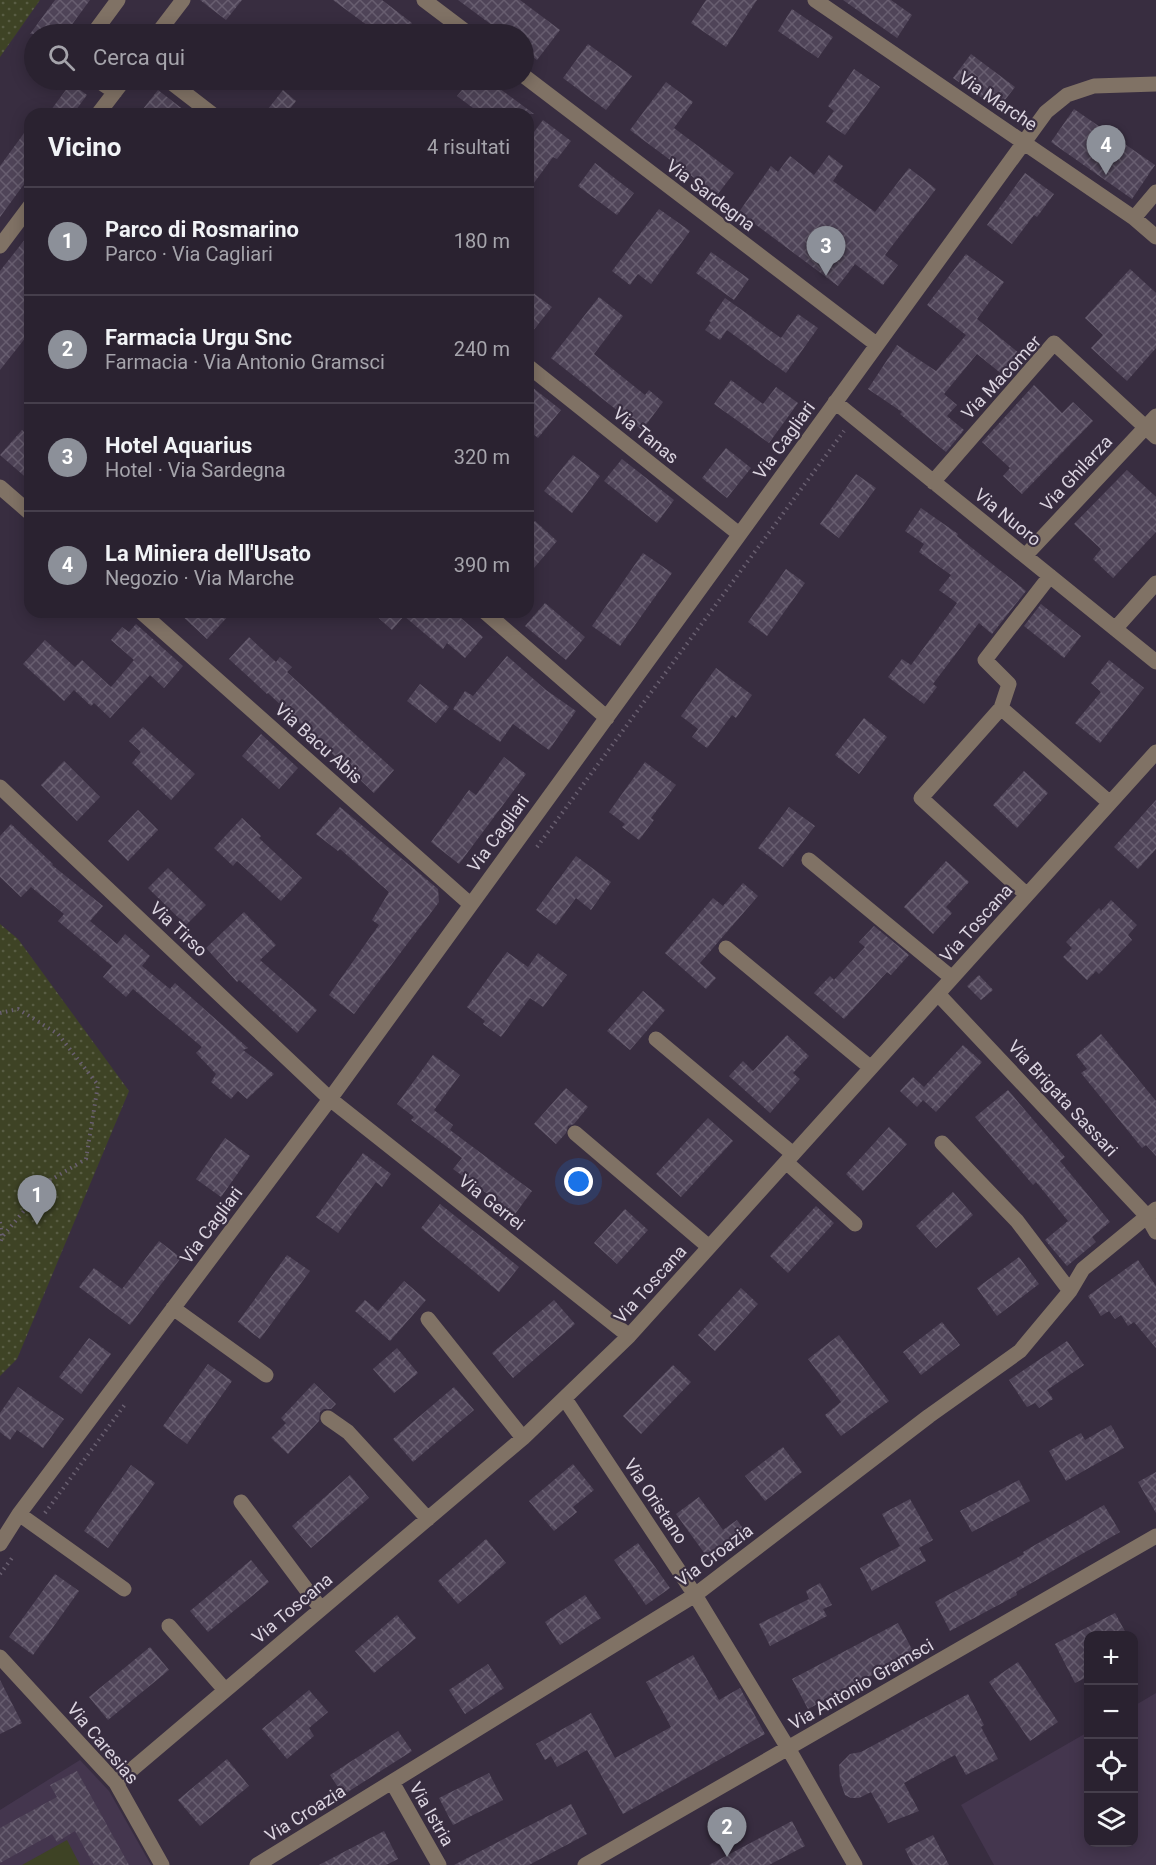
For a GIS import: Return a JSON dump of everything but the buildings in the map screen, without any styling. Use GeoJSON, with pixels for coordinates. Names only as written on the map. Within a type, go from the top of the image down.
{"type":"FeatureCollection","features":[{"type":"Feature","properties":{"kind":"street"},"geometry":{"type":"LineString","coordinates":[[100,24],[118,0]]}},
{"type":"Feature","properties":{"kind":"street"},"geometry":{"type":"LineString","coordinates":[[165,24],[183,0]]}},
{"type":"Feature","properties":{"kind":"street"},"geometry":{"type":"LineString","coordinates":[[424,0],[456,24]]}},
{"type":"Feature","properties":{"kind":"street","name":"Via Marche"},"geometry":{"type":"LineString","coordinates":[[815,0],[1134,218],[1156,237]]}},
{"type":"Feature","properties":{"kind":"street","name":"Via Sardegna"},"geometry":{"type":"LineString","coordinates":[[534,84],[876,344]]}},
{"type":"Feature","properties":{"kind":"street","name":"Via Cagliari"},"geometry":{"type":"LineString","coordinates":[[0,1544],[19,1514],[330,1099],[1046,112],[1067,95],[1094,86],[1156,84]]}},
{"type":"Feature","properties":{"kind":"street"},"geometry":{"type":"LineString","coordinates":[[102,108],[116,90]]}},
{"type":"Feature","properties":{"kind":"street"},"geometry":{"type":"LineString","coordinates":[[181,90],[204,108]]}},
{"type":"Feature","properties":{"kind":"street"},"geometry":{"type":"LineString","coordinates":[[1134,218],[1156,192]]}},
{"type":"Feature","properties":{"kind":"street"},"geometry":{"type":"LineString","coordinates":[[0,246],[24,216]]}},
{"type":"Feature","properties":{"kind":"street","name":"Via Macomer"},"geometry":{"type":"LineString","coordinates":[[933,482],[1054,343],[1151,432]]}},
{"type":"Feature","properties":{"kind":"street","name":"Via Tanas"},"geometry":{"type":"LineString","coordinates":[[534,371],[739,534]]}},
{"type":"Feature","properties":{"kind":"street","name":"Via Nuoro"},"geometry":{"type":"LineString","coordinates":[[835,402],[1156,662]]}},
{"type":"Feature","properties":{"kind":"street","name":"Via Ghilarza"},"geometry":{"type":"LineString","coordinates":[[1025,556],[1151,432],[1156,416]]}},
{"type":"Feature","properties":{"kind":"street"},"geometry":{"type":"LineString","coordinates":[[0,487],[24,508]]}},
{"type":"Feature","properties":{"kind":"street"},"geometry":{"type":"LineString","coordinates":[[1027,895],[921,798],[1001,708],[1009,684],[985,660],[1050,576]]}},
{"type":"Feature","properties":{"kind":"street"},"geometry":{"type":"LineString","coordinates":[[1114,629],[1156,583]]}},
{"type":"Feature","properties":{"kind":"street","name":"Via Bacu Abis"},"geometry":{"type":"LineString","coordinates":[[148,618],[470,904]]}},
{"type":"Feature","properties":{"kind":"street"},"geometry":{"type":"LineString","coordinates":[[492,618],[607,718]]}},
{"type":"Feature","properties":{"kind":"street"},"geometry":{"type":"LineString","coordinates":[[1001,708],[1110,803]]}},
{"type":"Feature","properties":{"kind":"street","name":"Via Toscana"},"geometry":{"type":"LineString","coordinates":[[116,1783],[565,1400],[629,1336],[1156,752]]}},
{"type":"Feature","properties":{"kind":"street","name":"Via Tirso"},"geometry":{"type":"LineString","coordinates":[[0,787],[330,1099]]}},
{"type":"Feature","properties":{"kind":"street"},"geometry":{"type":"LineString","coordinates":[[809,860],[952,978]]}},
{"type":"Feature","properties":{"kind":"street"},"geometry":{"type":"LineString","coordinates":[[726,948],[872,1068]]}},
{"type":"Feature","properties":{"kind":"street","name":"Via Brigata Sassari"},"geometry":{"type":"LineString","coordinates":[[938,994],[1151,1213],[1156,1232]]}},
{"type":"Feature","properties":{"kind":"street"},"geometry":{"type":"LineString","coordinates":[[656,1039],[790,1158],[855,1224]]}},
{"type":"Feature","properties":{"kind":"street","name":"Via Gerrei"},"geometry":{"type":"LineString","coordinates":[[330,1099],[629,1336]]}},
{"type":"Feature","properties":{"kind":"street"},"geometry":{"type":"LineString","coordinates":[[575,1133],[709,1247]]}},
{"type":"Feature","properties":{"kind":"street"},"geometry":{"type":"LineString","coordinates":[[942,1143],[1017,1221],[1070,1291]]}},
{"type":"Feature","properties":{"kind":"street","name":"Via Croazia"},"geometry":{"type":"LineString","coordinates":[[257,1865],[695,1595],[929,1416],[1020,1351],[1070,1291],[1083,1269],[1151,1213]]}},
{"type":"Feature","properties":{"kind":"street"},"geometry":{"type":"LineString","coordinates":[[173,1308],[266,1375]]}},
{"type":"Feature","properties":{"kind":"street"},"geometry":{"type":"LineString","coordinates":[[428,1319],[523,1438]]}},
{"type":"Feature","properties":{"kind":"street","name":"Via Oristano"},"geometry":{"type":"LineString","coordinates":[[565,1400],[695,1595],[788,1748],[855,1865]]}},
{"type":"Feature","properties":{"kind":"street"},"geometry":{"type":"LineString","coordinates":[[328,1418],[348,1432],[428,1519]]}},
{"type":"Feature","properties":{"kind":"street"},"geometry":{"type":"LineString","coordinates":[[241,1502],[321,1609]]}},
{"type":"Feature","properties":{"kind":"street"},"geometry":{"type":"LineString","coordinates":[[19,1514],[124,1589]]}},
{"type":"Feature","properties":{"kind":"street","name":"Via Antonio Gramsci"},"geometry":{"type":"LineString","coordinates":[[585,1865],[1156,1536]]}},
{"type":"Feature","properties":{"kind":"street"},"geometry":{"type":"LineString","coordinates":[[169,1626],[225,1690]]}},
{"type":"Feature","properties":{"kind":"street","name":"Via Caresias"},"geometry":{"type":"LineString","coordinates":[[2,1663],[116,1783],[162,1865]]}},
{"type":"Feature","properties":{"kind":"street","name":"Via Istria"},"geometry":{"type":"LineString","coordinates":[[392,1782],[439,1865]]}},
{"type":"Feature","properties":{"kind":"path"},"geometry":{"type":"LineString","coordinates":[[0,1013],[18,1009],[58,1034],[99,1084],[86,1159],[50,1181],[2,1237],[0,1243]]}},
{"type":"Feature","properties":{"kind":"path"},"geometry":{"type":"LineString","coordinates":[[0,1222],[2,1237]]}},
{"type":"Feature","properties":{"kind":"shaded area"},"geometry":{"type":"Polygon","coordinates":[[[1156,1693],[1156,1865],[994,1865],[961,1805],[1084,1734],[1084,1847],[1138,1847],[1138,1704],[1156,1693]]]}},
{"type":"Feature","properties":{"kind":"shaded area"},"geometry":{"type":"Polygon","coordinates":[[[80,1760],[109,1791],[151,1865],[0,1865],[0,1810],[80,1760]]]}},
{"type":"Feature","properties":{"kind":"green space"},"geometry":{"type":"Polygon","coordinates":[[[0,0],[40,0],[0,57],[0,0]]]}},
{"type":"Feature","properties":{"kind":"green space"},"geometry":{"type":"Polygon","coordinates":[[[0,924],[18,939],[129,1091],[17,1359],[0,1376],[0,924]]]}},
{"type":"Feature","properties":{"kind":"green space"},"geometry":{"type":"Polygon","coordinates":[[[67,1840],[80,1865],[22,1865],[67,1840]]]}},
{"type":"Feature","properties":{"kind":"place","name":"La Miniera dell'Usato"},"geometry":{"type":"Point","coordinates":[1106,175]}},
{"type":"Feature","properties":{"kind":"place","name":"Hotel Aquarius"},"geometry":{"type":"Point","coordinates":[826,276]}},
{"type":"Feature","properties":{"kind":"place","name":"Parco di Rosmarino"},"geometry":{"type":"Point","coordinates":[37,1225]}},
{"type":"Feature","properties":{"kind":"place","name":"Farmacia Urgu Snc"},"geometry":{"type":"Point","coordinates":[727,1857]}}]}
